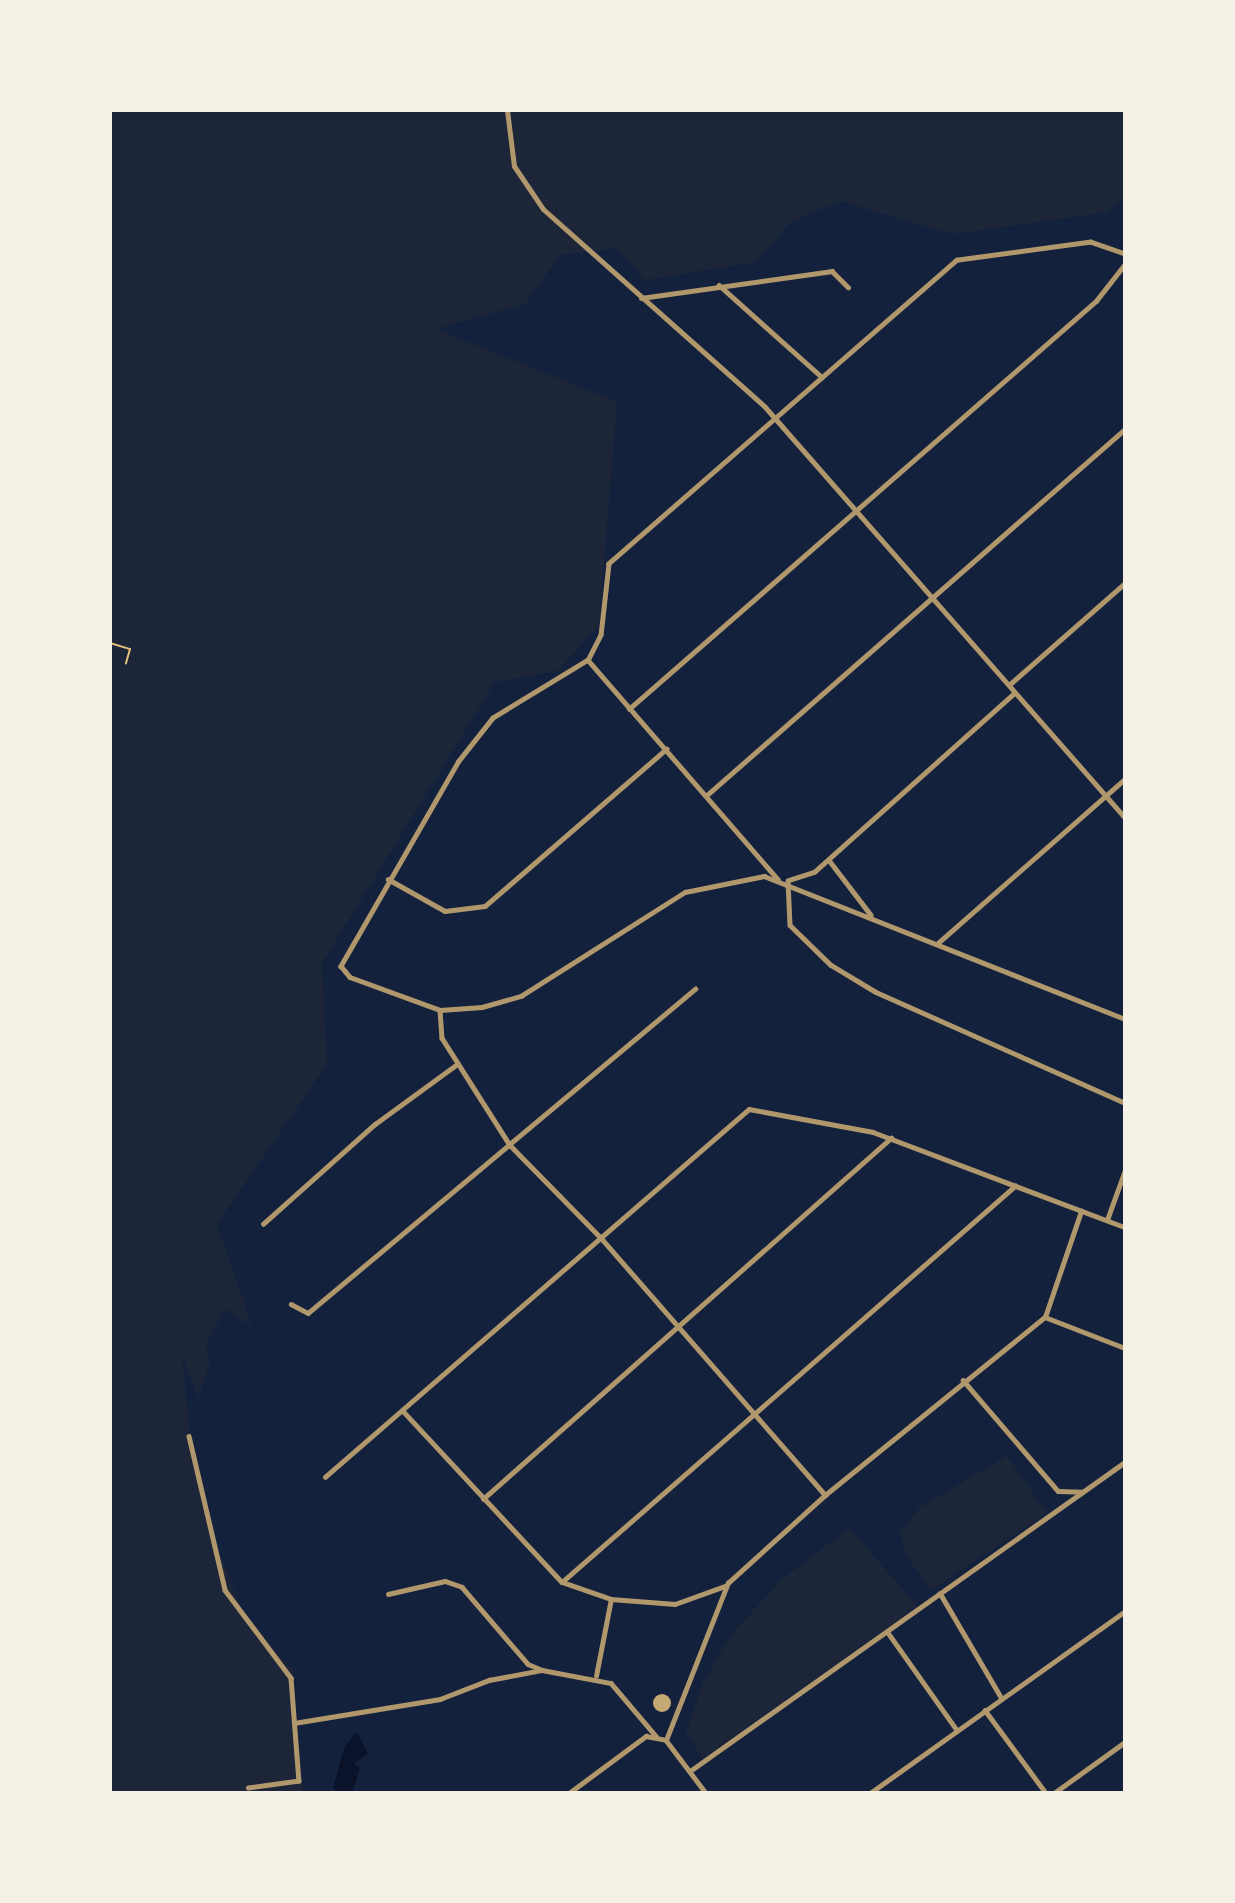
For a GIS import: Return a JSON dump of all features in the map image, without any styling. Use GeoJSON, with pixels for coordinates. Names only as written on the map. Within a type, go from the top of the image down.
{"type":"FeatureCollection","features":[{"type":"Feature","properties":{"kind":"street"},"geometry":{"type":"LineString","coordinates":[[506,110],[522,184],[641,298],[776,419],[1125,818]]}},
{"type":"Feature","properties":{"kind":"street"},"geometry":{"type":"LineString","coordinates":[[1125,254],[1090,242],[957,260],[609,564],[601,635],[588,660],[494,718],[459,761],[343,958],[345,974],[440,1010],[521,996],[685,892],[764,876],[788,881],[1125,1019]]}},
{"type":"Feature","properties":{"kind":"street"},"geometry":{"type":"LineString","coordinates":[[629,709],[1096,301],[1125,264]]}},
{"type":"Feature","properties":{"kind":"street"},"geometry":{"type":"LineString","coordinates":[[641,298],[832,271],[848,286]]}},
{"type":"Feature","properties":{"kind":"street"},"geometry":{"type":"LineString","coordinates":[[719,285],[822,377]]}},
{"type":"Feature","properties":{"kind":"street"},"geometry":{"type":"LineString","coordinates":[[707,795],[1125,429]]}},
{"type":"Feature","properties":{"kind":"street"},"geometry":{"type":"LineString","coordinates":[[1009,685],[1125,583]]}},
{"type":"Feature","properties":{"kind":"street"},"geometry":{"type":"LineString","coordinates":[[588,660],[778,879]]}},
{"type":"Feature","properties":{"kind":"street"},"geometry":{"type":"LineString","coordinates":[[788,881],[829,860],[1015,693]]}},
{"type":"Feature","properties":{"kind":"street"},"geometry":{"type":"LineString","coordinates":[[388,878],[445,911],[485,906],[666,749]]}},
{"type":"Feature","properties":{"kind":"street"},"geometry":{"type":"LineString","coordinates":[[938,943],[1125,779]]}},
{"type":"Feature","properties":{"kind":"street"},"geometry":{"type":"LineString","coordinates":[[829,860],[872,916]]}},
{"type":"Feature","properties":{"kind":"street"},"geometry":{"type":"LineString","coordinates":[[788,881],[790,925],[831,965],[876,992],[1125,1103]]}},
{"type":"Feature","properties":{"kind":"street"},"geometry":{"type":"LineString","coordinates":[[291,1304],[308,1312],[695,989]]}},
{"type":"Feature","properties":{"kind":"street"},"geometry":{"type":"LineString","coordinates":[[440,1010],[442,1038],[456,1065],[510,1145],[602,1240],[753,1416],[825,1495]]}},
{"type":"Feature","properties":{"kind":"street"},"geometry":{"type":"LineString","coordinates":[[263,1224],[375,1125],[456,1065]]}},
{"type":"Feature","properties":{"kind":"street"},"geometry":{"type":"LineString","coordinates":[[325,1477],[602,1240],[749,1109],[891,1138],[1125,1227]]}},
{"type":"Feature","properties":{"kind":"street"},"geometry":{"type":"LineString","coordinates":[[484,1500],[891,1138]]}},
{"type":"Feature","properties":{"kind":"street"},"geometry":{"type":"LineString","coordinates":[[1107,1220],[1125,1170]]}},
{"type":"Feature","properties":{"kind":"street"},"geometry":{"type":"LineString","coordinates":[[562,1582],[1015,1186]]}},
{"type":"Feature","properties":{"kind":"street"},"geometry":{"type":"LineString","coordinates":[[403,1410],[562,1582],[611,1599],[675,1604],[708,1597],[728,1583],[825,1495],[963,1380],[1045,1317],[1081,1211]]}},
{"type":"Feature","properties":{"kind":"street"},"geometry":{"type":"LineString","coordinates":[[1045,1317],[1125,1348]]}},
{"type":"Feature","properties":{"kind":"street"},"geometry":{"type":"LineString","coordinates":[[963,1380],[1058,1491],[1083,1492]]}},
{"type":"Feature","properties":{"kind":"street"},"geometry":{"type":"LineString","coordinates":[[189,1436],[225,1590],[290,1678],[299,1782],[248,1788]]}},
{"type":"Feature","properties":{"kind":"street"},"geometry":{"type":"LineString","coordinates":[[690,1771],[889,1634],[940,1593],[1125,1462]]}},
{"type":"Feature","properties":{"kind":"street"},"geometry":{"type":"LineString","coordinates":[[388,1594],[445,1581],[462,1587],[528,1664],[542,1670],[596,1676],[611,1683],[656,1736]]}},
{"type":"Feature","properties":{"kind":"street"},"geometry":{"type":"LineString","coordinates":[[666,1740],[718,1599],[728,1583]]}},
{"type":"Feature","properties":{"kind":"street"},"geometry":{"type":"LineString","coordinates":[[940,1593],[1001,1697]]}},
{"type":"Feature","properties":{"kind":"street"},"geometry":{"type":"LineString","coordinates":[[596,1676],[611,1599]]}},
{"type":"Feature","properties":{"kind":"street"},"geometry":{"type":"LineString","coordinates":[[870,1793],[1125,1611]]}},
{"type":"Feature","properties":{"kind":"street"},"geometry":{"type":"LineString","coordinates":[[889,1634],[957,1730]]}},
{"type":"Feature","properties":{"kind":"street"},"geometry":{"type":"LineString","coordinates":[[294,1723],[440,1699],[489,1680],[542,1670]]}},
{"type":"Feature","properties":{"kind":"street"},"geometry":{"type":"LineString","coordinates":[[985,1710],[1046,1793]]}},
{"type":"Feature","properties":{"kind":"street"},"geometry":{"type":"LineString","coordinates":[[569,1793],[646,1735],[666,1740],[706,1793]]}},
{"type":"Feature","properties":{"kind":"street"},"geometry":{"type":"LineString","coordinates":[[1054,1793],[1125,1742]]}},
{"type":"Feature","properties":{"kind":"path"},"geometry":{"type":"LineString","coordinates":[[110,643],[130,649],[125,663]]}},
{"type":"Feature","properties":{"kind":"shaded area"},"geometry":{"type":"Polygon","coordinates":[[[110,110],[1125,110],[1125,199],[1107,212],[952,234],[840,201],[791,222],[756,262],[645,280],[617,248],[560,255],[525,304],[436,329],[617,402],[599,625],[558,671],[495,682],[322,963],[327,1064],[217,1224],[252,1326],[225,1309],[206,1345],[210,1363],[198,1398],[182,1353],[190,1437],[216,1545],[248,1625],[293,1670],[303,1793],[110,1793],[110,110]]]}},
{"type":"Feature","properties":{"kind":"shaded area"},"geometry":{"type":"Polygon","coordinates":[[[1007,1456],[1047,1513],[931,1590],[905,1554],[900,1533],[920,1507],[1007,1456]]]}},
{"type":"Feature","properties":{"kind":"shaded area"},"geometry":{"type":"Polygon","coordinates":[[[849,1528],[918,1606],[703,1758],[686,1733],[703,1682],[731,1635],[781,1580],[849,1528]]]}},
{"type":"Feature","properties":{"kind":"shaded area"},"geometry":{"type":"Polygon","coordinates":[[[357,1732],[368,1754],[354,1763],[360,1768],[353,1791],[338,1793],[333,1788],[344,1748],[357,1732]]]}},
{"type":"Feature","properties":{"kind":"building"},"geometry":{"type":"Polygon","coordinates":[[[658,1694],[666,1694],[671,1703],[669,1710],[658,1712],[653,1707],[653,1699],[658,1694]]]}}]}
